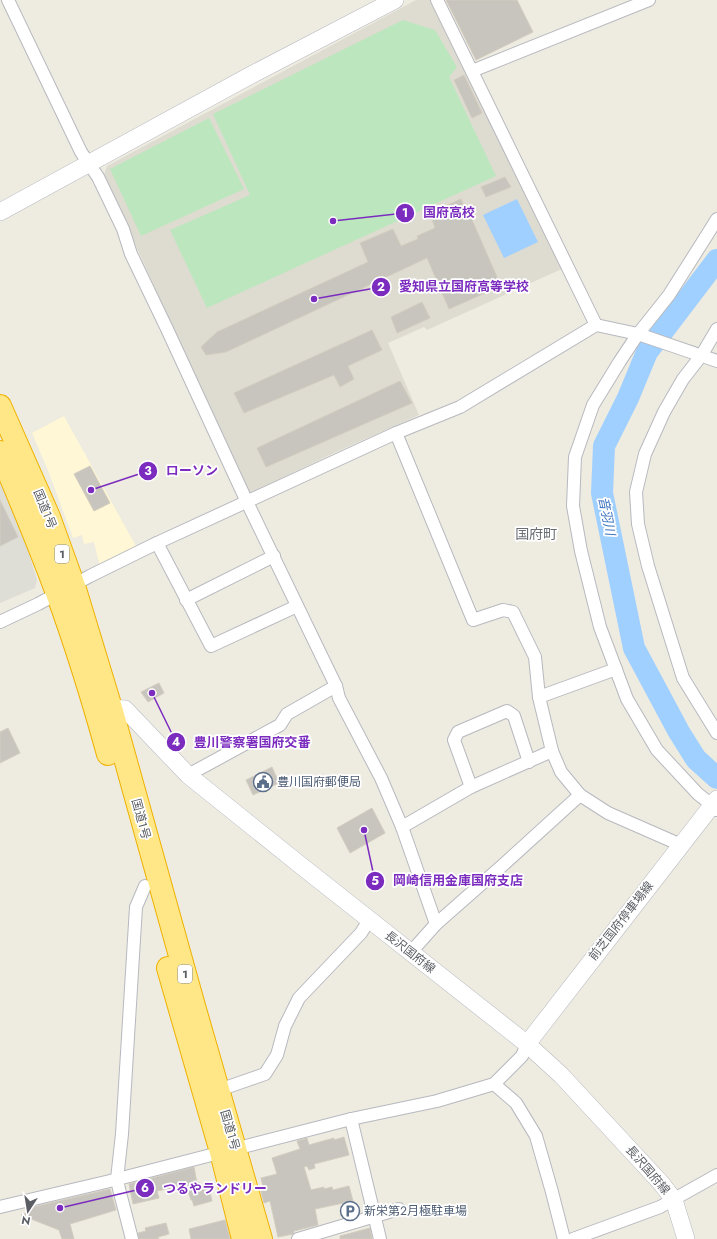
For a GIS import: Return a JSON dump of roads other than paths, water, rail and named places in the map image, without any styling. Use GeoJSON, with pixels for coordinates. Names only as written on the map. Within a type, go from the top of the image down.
{"type":"FeatureCollection","features":[{"type":"Feature","properties":{"kind":"highway","name":"国道1号"},"geometry":{"type":"LineString","coordinates":[[0,406],[48,517],[65,590],[103,709],[219,1090],[242,1239]]}},
{"type":"Feature","properties":{"kind":"highway","name":"国道1号"},"geometry":{"type":"LineString","coordinates":[[0,452],[30,523],[65,590]]}},
{"type":"Feature","properties":{"kind":"highway","name":"国道1号"},"geometry":{"type":"LineString","coordinates":[[103,709],[145,886],[181,1016],[228,1151],[261,1239]]}},
{"type":"Feature","properties":{"kind":"main road"},"geometry":{"type":"LineString","coordinates":[[0,212],[252,74],[395,0]]}},
{"type":"Feature","properties":{"kind":"main road","name":"長沢国府線"},"geometry":{"type":"LineString","coordinates":[[103,709],[124,709],[188,775],[526,1044],[561,1074],[661,1182],[674,1200],[686,1239]]}},
{"type":"Feature","properties":{"kind":"main road","name":"前芝国府停車場線"},"geometry":{"type":"LineString","coordinates":[[526,1044],[680,845],[715,805]]}},
{"type":"Feature","properties":{"kind":"street"},"geometry":{"type":"LineString","coordinates":[[8,0],[81,152],[98,177],[247,502],[336,686],[339,698],[381,778],[402,827],[436,924]]}},
{"type":"Feature","properties":{"kind":"street"},"geometry":{"type":"LineString","coordinates":[[437,0],[596,325]]}},
{"type":"Feature","properties":{"kind":"street"},"geometry":{"type":"LineString","coordinates":[[472,71],[648,0]]}},
{"type":"Feature","properties":{"kind":"street"},"geometry":{"type":"LineString","coordinates":[[715,805],[698,794],[657,750],[627,699],[600,627],[580,551],[573,506],[575,457],[593,405],[620,361],[641,335],[669,295],[708,236],[717,218]]}},
{"type":"Feature","properties":{"kind":"street"},"geometry":{"type":"LineString","coordinates":[[0,622],[157,543],[396,433],[460,407],[596,325],[641,335],[717,361]]}},
{"type":"Feature","properties":{"kind":"street"},"geometry":{"type":"LineString","coordinates":[[717,329],[698,354],[664,412],[645,454],[636,492],[638,524],[648,566],[683,678],[717,733]]}},
{"type":"Feature","properties":{"kind":"street"},"geometry":{"type":"LineString","coordinates":[[396,433],[473,620],[503,610],[513,612],[534,657],[539,697],[552,751],[561,772],[580,795],[608,814],[680,845]]}},
{"type":"Feature","properties":{"kind":"street"},"geometry":{"type":"LineString","coordinates":[[157,543],[211,646],[297,606]]}},
{"type":"Feature","properties":{"kind":"street"},"geometry":{"type":"LineString","coordinates":[[186,600],[274,556]]}},
{"type":"Feature","properties":{"kind":"street"},"geometry":{"type":"LineString","coordinates":[[539,697],[616,669]]}},
{"type":"Feature","properties":{"kind":"street"},"geometry":{"type":"LineString","coordinates":[[188,775],[280,725],[287,714],[336,686]]}},
{"type":"Feature","properties":{"kind":"street"},"geometry":{"type":"LineString","coordinates":[[471,787],[454,740],[458,732],[507,711],[514,716],[529,762]]}},
{"type":"Feature","properties":{"kind":"street"},"geometry":{"type":"LineString","coordinates":[[402,827],[471,787],[552,751]]}},
{"type":"Feature","properties":{"kind":"street"},"geometry":{"type":"LineString","coordinates":[[411,952],[436,924],[580,795]]}},
{"type":"Feature","properties":{"kind":"street"},"geometry":{"type":"LineString","coordinates":[[132,1239],[117,1179],[122,1134],[136,907],[145,886]]}},
{"type":"Feature","properties":{"kind":"street"},"geometry":{"type":"LineString","coordinates":[[219,1090],[265,1074],[277,1055],[285,1026],[299,998],[361,933],[369,920]]}},
{"type":"Feature","properties":{"kind":"street"},"geometry":{"type":"LineString","coordinates":[[0,1207],[117,1179],[350,1119],[437,1101],[494,1084],[522,1056],[526,1044]]}},
{"type":"Feature","properties":{"kind":"street"},"geometry":{"type":"LineString","coordinates":[[494,1084],[516,1103],[536,1136],[564,1239]]}},
{"type":"Feature","properties":{"kind":"street"},"geometry":{"type":"LineString","coordinates":[[350,1119],[380,1239]]}},
{"type":"Feature","properties":{"kind":"street"},"geometry":{"type":"LineString","coordinates":[[573,1239],[660,1207],[717,1175]]}},
{"type":"Feature","properties":{"kind":"street"},"geometry":{"type":"LineString","coordinates":[[298,1239],[399,1209]]}},
{"type":"Feature","properties":{"kind":"water"},"geometry":{"type":"Polygon","coordinates":[[[517,199],[538,242],[504,258],[483,215],[517,199]]]}},
{"type":"Feature","properties":{"kind":"waterway","name":"音羽川"},"geometry":{"type":"LineString","coordinates":[[717,260],[647,352],[628,398],[604,446],[602,493],[634,648],[679,732],[696,759],[717,778]]}},
{"type":"Feature","properties":{"kind":"place","name":"国府高校"},"geometry":{"type":"Point","coordinates":[333,221]}},
{"type":"Feature","properties":{"kind":"place","name":"愛知県立国府高等学校"},"geometry":{"type":"Point","coordinates":[314,299]}},
{"type":"Feature","properties":{"kind":"place","name":"ローソン"},"geometry":{"type":"Point","coordinates":[91,490]}},
{"type":"Feature","properties":{"kind":"place","name":"豊川警察署国府交番"},"geometry":{"type":"Point","coordinates":[152,693]}},
{"type":"Feature","properties":{"kind":"place","name":"豊川国府郵便局"},"geometry":{"type":"Point","coordinates":[263,782]}},
{"type":"Feature","properties":{"kind":"place","name":"岡崎信用金庫国府支店"},"geometry":{"type":"Point","coordinates":[364,830]}},
{"type":"Feature","properties":{"kind":"place","name":"つるやランドリー"},"geometry":{"type":"Point","coordinates":[60,1208]}},
{"type":"Feature","properties":{"kind":"place","name":"新栄第２月極駐車場"},"geometry":{"type":"Point","coordinates":[350,1211]}},
{"type":"Feature","properties":{"kind":"district","name":"国府町"},"geometry":{"type":"Point","coordinates":[536,534]}}]}
